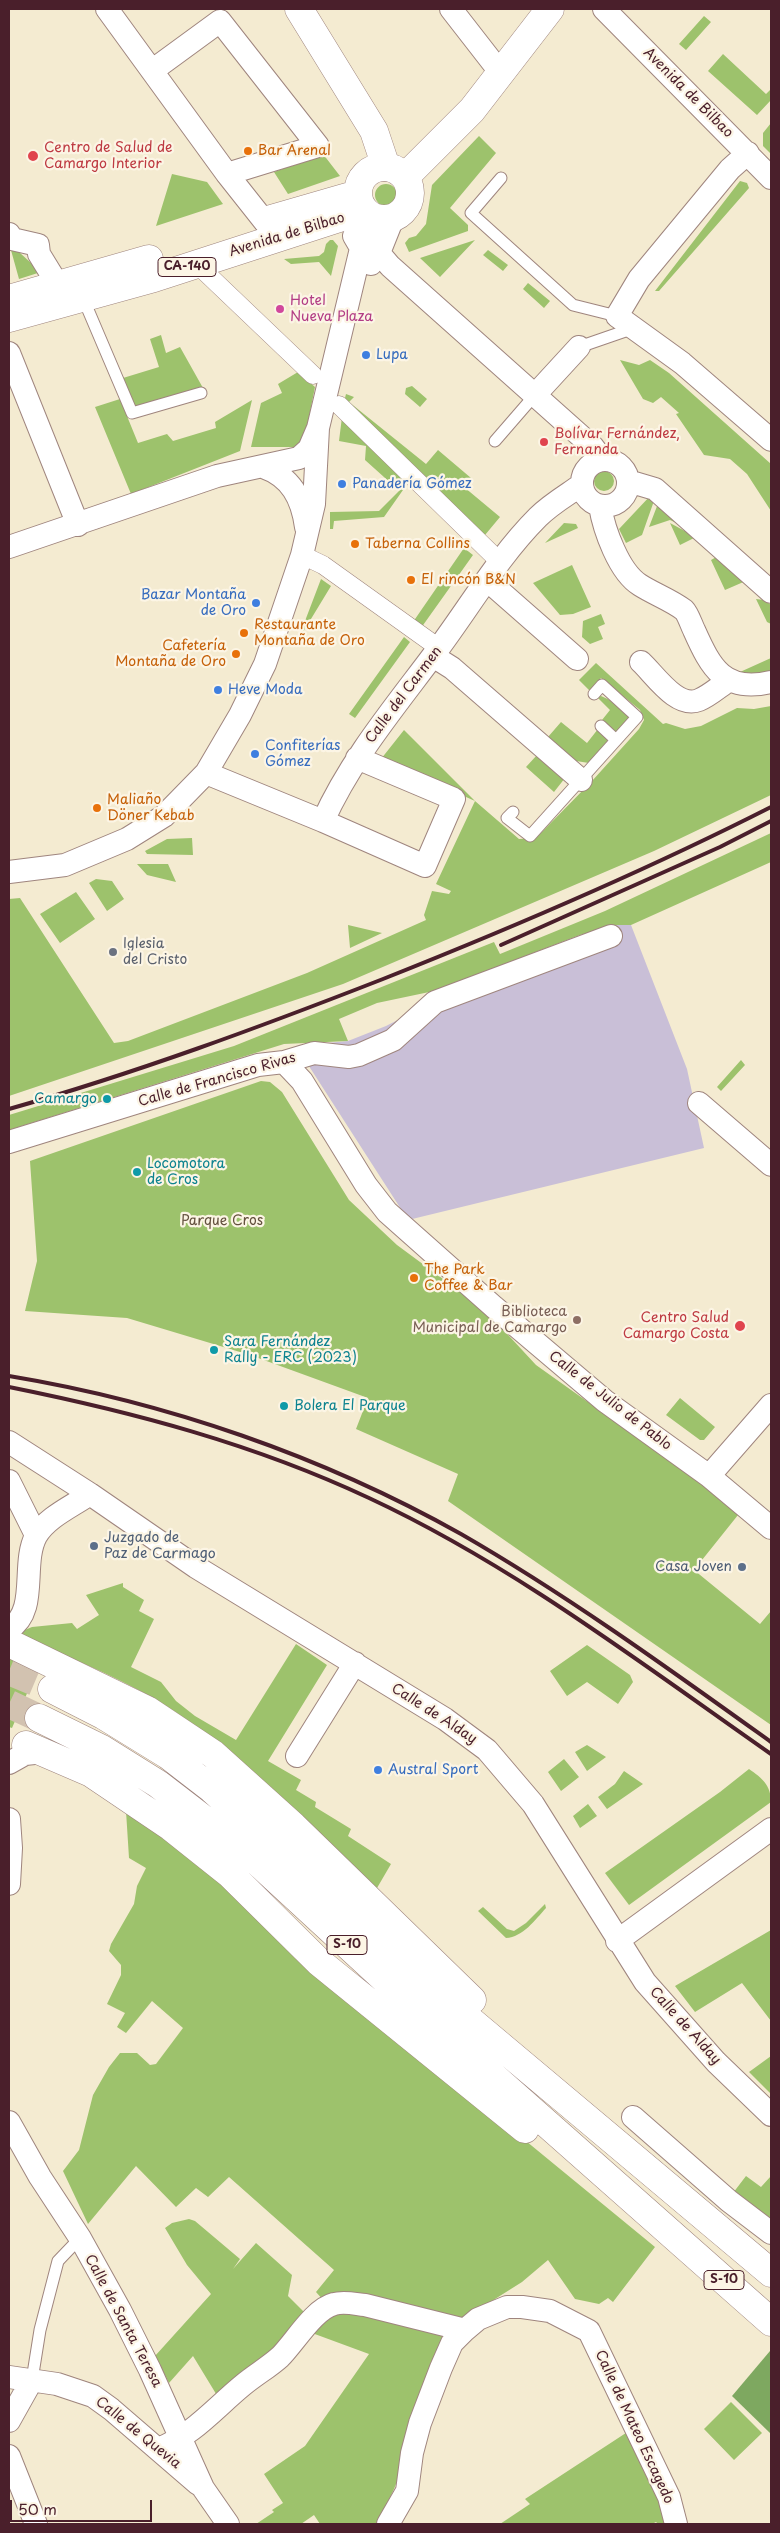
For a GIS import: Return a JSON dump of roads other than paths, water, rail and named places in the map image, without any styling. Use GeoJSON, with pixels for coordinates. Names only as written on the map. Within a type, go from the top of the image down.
{"type":"FeatureCollection","features":[{"type":"Feature","properties":{"kind":"main road"},"geometry":{"type":"LineString","coordinates":[[299,9],[374,131],[395,172],[410,191],[410,198],[403,212],[365,211],[359,186],[370,172],[395,172],[472,110],[550,9]]}},
{"type":"Feature","properties":{"kind":"main road","name":"Avenida de Bilbao"},"geometry":{"type":"LineString","coordinates":[[9,299],[127,266],[265,222],[365,211]]}},
{"type":"Feature","properties":{"kind":"main road","name":"Avenida de Bilbao"},"geometry":{"type":"LineString","coordinates":[[9,318],[84,298],[365,211]]}},
{"type":"Feature","properties":{"kind":"main road"},"geometry":{"type":"LineString","coordinates":[[9,1643],[147,1710],[212,1754],[292,1826],[471,1999],[566,2102]]}},
{"type":"Feature","properties":{"kind":"main road","name":"S-10"},"geometry":{"type":"LineString","coordinates":[[52,1689],[103,1715],[168,1755],[212,1789],[434,1990],[771,2273]]}},
{"type":"Feature","properties":{"kind":"main road","name":"S-10"},"geometry":{"type":"LineString","coordinates":[[39,1718],[102,1749],[158,1784],[249,1854],[416,2008],[771,2322]]}},
{"type":"Feature","properties":{"kind":"main road"},"geometry":{"type":"LineString","coordinates":[[22,1749],[91,1773],[171,1827],[230,1874],[320,1962],[393,2022],[558,2155],[588,2175],[622,2192]]}},
{"type":"Feature","properties":{"kind":"street"},"geometry":{"type":"LineString","coordinates":[[107,9],[227,174],[265,222]]}},
{"type":"Feature","properties":{"kind":"street"},"geometry":{"type":"LineString","coordinates":[[451,9],[500,72]]}},
{"type":"Feature","properties":{"kind":"street","name":"Avenida de Bilbao"},"geometry":{"type":"LineString","coordinates":[[604,9],[771,178]]}},
{"type":"Feature","properties":{"kind":"street"},"geometry":{"type":"LineString","coordinates":[[153,70],[220,20],[318,146],[227,174]]}},
{"type":"Feature","properties":{"kind":"street"},"geometry":{"type":"LineString","coordinates":[[748,153],[730,169],[639,279],[625,322],[682,363],[771,440]]}},
{"type":"Feature","properties":{"kind":"street"},"geometry":{"type":"LineString","coordinates":[[9,547],[238,469],[263,467],[299,458],[309,449],[318,428],[352,289],[370,251],[365,211]]}},
{"type":"Feature","properties":{"kind":"street"},"geometry":{"type":"LineString","coordinates":[[365,211],[370,251],[390,266],[592,447],[602,459]]}},
{"type":"Feature","properties":{"kind":"street"},"geometry":{"type":"LineString","coordinates":[[9,234],[12,239],[38,245],[39,254],[58,285]]}},
{"type":"Feature","properties":{"kind":"street"},"geometry":{"type":"LineString","coordinates":[[204,271],[313,375]]}},
{"type":"Feature","properties":{"kind":"street"},"geometry":{"type":"LineString","coordinates":[[534,396],[579,347]]}},
{"type":"Feature","properties":{"kind":"street"},"geometry":{"type":"LineString","coordinates":[[9,353],[78,524]]}},
{"type":"Feature","properties":{"kind":"street"},"geometry":{"type":"LineString","coordinates":[[338,405],[499,561]]}},
{"type":"Feature","properties":{"kind":"street"},"geometry":{"type":"LineString","coordinates":[[9,872],[65,866],[127,839],[164,816],[206,773],[240,715],[265,664],[305,544],[314,504],[318,428]]}},
{"type":"Feature","properties":{"kind":"street"},"geometry":{"type":"LineString","coordinates":[[602,459],[609,459],[622,467],[628,481],[625,494],[620,500],[614,504],[600,506],[587,498],[581,485],[582,478],[589,465],[602,459]]}},
{"type":"Feature","properties":{"kind":"street"},"geometry":{"type":"LineString","coordinates":[[263,467],[272,470],[293,486],[304,508],[305,544],[327,568],[436,652],[581,780]]}},
{"type":"Feature","properties":{"kind":"street"},"geometry":{"type":"LineString","coordinates":[[628,481],[655,489],[771,592]]}},
{"type":"Feature","properties":{"kind":"street","name":"Calle del Carmen"},"geometry":{"type":"LineString","coordinates":[[323,821],[335,795],[357,758],[436,652],[499,561],[539,516],[581,485]]}},
{"type":"Feature","properties":{"kind":"street"},"geometry":{"type":"LineString","coordinates":[[600,506],[604,525],[627,575],[685,611],[715,671],[728,681],[754,686],[771,682]]}},
{"type":"Feature","properties":{"kind":"street"},"geometry":{"type":"LineString","coordinates":[[487,580],[577,659]]}},
{"type":"Feature","properties":{"kind":"street"},"geometry":{"type":"LineString","coordinates":[[641,662],[685,702],[699,701],[728,681]]}},
{"type":"Feature","properties":{"kind":"street"},"geometry":{"type":"LineString","coordinates":[[206,773],[323,821],[425,866],[454,799],[357,758]]}},
{"type":"Feature","properties":{"kind":"street","name":"Calle de Francisco Rivas"},"geometry":{"type":"LineString","coordinates":[[9,1142],[258,1065],[284,1062],[314,1053],[349,1057],[359,1055],[393,1040],[435,1002],[611,936]]}},
{"type":"Feature","properties":{"kind":"street","name":"Calle de Julio de Pablo"},"geometry":{"type":"LineString","coordinates":[[284,1062],[302,1080],[366,1185],[387,1212],[494,1307],[605,1401],[709,1476],[771,1528]]}},
{"type":"Feature","properties":{"kind":"street"},"geometry":{"type":"LineString","coordinates":[[699,1103],[771,1165]]}},
{"type":"Feature","properties":{"kind":"street"},"geometry":{"type":"LineString","coordinates":[[709,1476],[771,1407]]}},
{"type":"Feature","properties":{"kind":"street","name":"Calle de Alday"},"geometry":{"type":"LineString","coordinates":[[9,1442],[90,1494],[196,1567],[446,1719],[487,1750],[533,1804],[617,1941],[645,1982],[716,2062],[771,2115]]}},
{"type":"Feature","properties":{"kind":"street"},"geometry":{"type":"LineString","coordinates":[[9,1481],[36,1535]]}},
{"type":"Feature","properties":{"kind":"street"},"geometry":{"type":"LineString","coordinates":[[9,1629],[20,1620],[24,1611],[30,1562],[36,1535],[61,1512],[90,1494]]}},
{"type":"Feature","properties":{"kind":"street"},"geometry":{"type":"LineString","coordinates":[[297,1756],[355,1664]]}},
{"type":"Feature","properties":{"kind":"street"},"geometry":{"type":"LineString","coordinates":[[9,1819],[11,1848],[9,1884]]}},
{"type":"Feature","properties":{"kind":"street"},"geometry":{"type":"LineString","coordinates":[[617,1941],[771,1829]]}},
{"type":"Feature","properties":{"kind":"street"},"geometry":{"type":"LineString","coordinates":[[633,2117],[730,2201],[771,2233]]}},
{"type":"Feature","properties":{"kind":"street","name":"Calle de Santa Teresa"},"geometry":{"type":"LineString","coordinates":[[9,2122],[40,2177],[80,2238],[138,2344],[203,2488],[228,2524]]}},
{"type":"Feature","properties":{"kind":"street"},"geometry":{"type":"LineString","coordinates":[[158,2449],[181,2436],[223,2405],[242,2386],[279,2358],[320,2312],[334,2304],[350,2303],[365,2305],[465,2330]]}},
{"type":"Feature","properties":{"kind":"street","name":"Calle de Mateo Escagedo"},"geometry":{"type":"LineString","coordinates":[[465,2330],[478,2319],[506,2307],[550,2311],[589,2332],[669,2497],[676,2524]]}},
{"type":"Feature","properties":{"kind":"street"},"geometry":{"type":"LineString","coordinates":[[388,2524],[407,2492],[412,2454],[420,2423],[441,2368],[452,2343],[465,2330]]}},
{"type":"Feature","properties":{"kind":"street","name":"Calle de Quevia"},"geometry":{"type":"LineString","coordinates":[[9,2377],[57,2384],[92,2396],[111,2409],[203,2488]]}},
{"type":"Feature","properties":{"kind":"street"},"geometry":{"type":"LineString","coordinates":[[9,2421],[32,2380]]}},
{"type":"Feature","properties":{"kind":"street"},"geometry":{"type":"LineString","coordinates":[[9,2456],[36,2524]]}},
{"type":"Feature","properties":{"kind":"lane"},"geometry":{"type":"LineString","coordinates":[[502,178],[471,213],[573,305],[625,322]]}},
{"type":"Feature","properties":{"kind":"lane"},"geometry":{"type":"LineString","coordinates":[[84,298],[132,412],[201,393]]}},
{"type":"Feature","properties":{"kind":"lane"},"geometry":{"type":"LineString","coordinates":[[579,347],[625,322]]}},
{"type":"Feature","properties":{"kind":"lane"},"geometry":{"type":"LineString","coordinates":[[494,440],[534,396]]}},
{"type":"Feature","properties":{"kind":"lane"},"geometry":{"type":"LineString","coordinates":[[512,812],[507,818],[530,836],[548,808],[581,780],[637,718],[602,686],[594,694]]}},
{"type":"Feature","properties":{"kind":"lane"},"geometry":{"type":"LineString","coordinates":[[601,726],[616,740]]}},
{"type":"Feature","properties":{"kind":"lane"},"geometry":{"type":"LineString","coordinates":[[32,2380],[40,2330],[58,2261],[80,2238]]}},
{"type":"Feature","properties":{"kind":"tunnel"},"geometry":{"type":"LineString","coordinates":[[9,1671],[52,1689]]}},
{"type":"Feature","properties":{"kind":"tunnel"},"geometry":{"type":"LineString","coordinates":[[9,1704],[39,1718]]}},
{"type":"Feature","properties":{"kind":"railway"},"geometry":{"type":"LineString","coordinates":[[9,1109],[104,1080],[198,1048],[383,979],[579,898],[676,854],[771,807]]}},
{"type":"Feature","properties":{"kind":"railway"},"geometry":{"type":"LineString","coordinates":[[501,945],[720,847],[771,821]]}},
{"type":"Feature","properties":{"kind":"railway"},"geometry":{"type":"LineString","coordinates":[[9,1376],[68,1387],[184,1417],[242,1435],[354,1480],[461,1534],[540,1582],[619,1634],[771,1742]]}},
{"type":"Feature","properties":{"kind":"railway"},"geometry":{"type":"LineString","coordinates":[[9,1387],[101,1407],[192,1432],[282,1461],[369,1498],[474,1554],[576,1617],[771,1754]]}},
{"type":"Feature","properties":{"kind":"place","name":"Bar Arenal"},"geometry":{"type":"Point","coordinates":[248,151]}},
{"type":"Feature","properties":{"kind":"place","name":"Centro de Salud de Camargo Interior"},"geometry":{"type":"Point","coordinates":[33,156]}},
{"type":"Feature","properties":{"kind":"place","name":"Hotel Nueva Plaza"},"geometry":{"type":"Point","coordinates":[280,309]}},
{"type":"Feature","properties":{"kind":"place","name":"Lupa"},"geometry":{"type":"Point","coordinates":[366,355]}},
{"type":"Feature","properties":{"kind":"place","name":"Bolívar Fernández, Fernanda"},"geometry":{"type":"Point","coordinates":[544,442]}},
{"type":"Feature","properties":{"kind":"place","name":"Panadería Gómez"},"geometry":{"type":"Point","coordinates":[342,484]}},
{"type":"Feature","properties":{"kind":"place","name":"Taberna Collins"},"geometry":{"type":"Point","coordinates":[355,544]}},
{"type":"Feature","properties":{"kind":"place","name":"El rincón B&N"},"geometry":{"type":"Point","coordinates":[411,580]}},
{"type":"Feature","properties":{"kind":"place","name":"Bazar Montaña de Oro"},"geometry":{"type":"Point","coordinates":[256,603]}},
{"type":"Feature","properties":{"kind":"place","name":"Restaurante Montaña de Oro"},"geometry":{"type":"Point","coordinates":[244,633]}},
{"type":"Feature","properties":{"kind":"place","name":"Cafetería Montaña de Oro"},"geometry":{"type":"Point","coordinates":[236,654]}},
{"type":"Feature","properties":{"kind":"place","name":"Heve Moda"},"geometry":{"type":"Point","coordinates":[218,690]}},
{"type":"Feature","properties":{"kind":"place","name":"Confiterías Gómez"},"geometry":{"type":"Point","coordinates":[255,754]}},
{"type":"Feature","properties":{"kind":"place","name":"Maliaño Döner Kebab"},"geometry":{"type":"Point","coordinates":[97,808]}},
{"type":"Feature","properties":{"kind":"place","name":"Iglesia del Cristo"},"geometry":{"type":"Point","coordinates":[113,952]}},
{"type":"Feature","properties":{"kind":"place","name":"Camargo"},"geometry":{"type":"Point","coordinates":[107,1099]}},
{"type":"Feature","properties":{"kind":"place","name":"Locomotora de Cros"},"geometry":{"type":"Point","coordinates":[137,1172]}},
{"type":"Feature","properties":{"kind":"place","name":"The Park Coffee & Bar"},"geometry":{"type":"Point","coordinates":[414,1278]}},
{"type":"Feature","properties":{"kind":"place","name":"Biblioteca Municipal de Camargo"},"geometry":{"type":"Point","coordinates":[577,1320]}},
{"type":"Feature","properties":{"kind":"place","name":"Centro Salud Camargo Costa"},"geometry":{"type":"Point","coordinates":[740,1326]}},
{"type":"Feature","properties":{"kind":"place","name":"Sara Fernández Rally - ERC (2023)"},"geometry":{"type":"Point","coordinates":[214,1350]}},
{"type":"Feature","properties":{"kind":"place","name":"Bolera El Parque"},"geometry":{"type":"Point","coordinates":[284,1406]}},
{"type":"Feature","properties":{"kind":"place","name":"Juzgado de Paz de Carmago"},"geometry":{"type":"Point","coordinates":[94,1546]}},
{"type":"Feature","properties":{"kind":"place","name":"Casa Joven"},"geometry":{"type":"Point","coordinates":[742,1567]}},
{"type":"Feature","properties":{"kind":"place","name":"Austral Sport"},"geometry":{"type":"Point","coordinates":[378,1770]}},
{"type":"Feature","properties":{"kind":"park label","name":"Parque Cros"},"geometry":{"type":"Point","coordinates":[222,1221]}}]}
